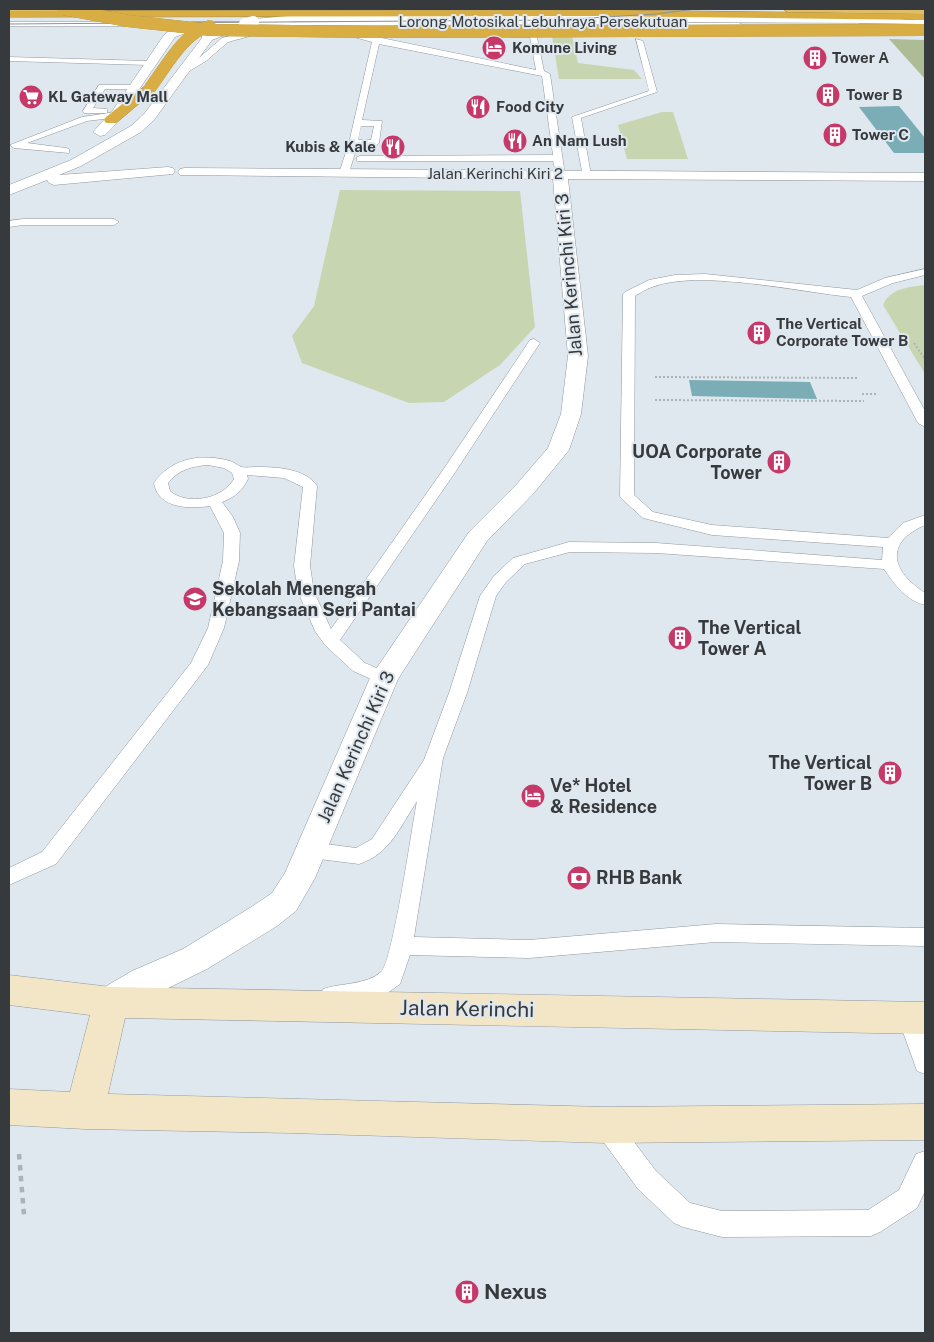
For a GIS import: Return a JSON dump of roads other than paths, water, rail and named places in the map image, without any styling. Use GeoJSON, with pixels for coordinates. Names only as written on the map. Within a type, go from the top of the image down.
{"type":"FeatureCollection","features":[{"type":"Feature","properties":{"kind":"highway"},"geometry":{"type":"LineString","coordinates":[[9,9],[64,9],[128,21],[211,30],[392,32],[743,27]]}},
{"type":"Feature","properties":{"kind":"highway"},"geometry":{"type":"LineString","coordinates":[[788,9],[925,11]]}},
{"type":"Feature","properties":{"kind":"highway"},"geometry":{"type":"LineString","coordinates":[[9,14],[600,13],[925,17]]}},
{"type":"Feature","properties":{"kind":"highway"},"geometry":{"type":"LineString","coordinates":[[115,115],[150,88],[190,34],[201,28],[216,25],[743,27],[925,30]]}},
{"type":"Feature","properties":{"kind":"main road","name":"Jalan Kerinchi"},"geometry":{"type":"LineString","coordinates":[[9,990],[111,1002],[918,1018]]}},
{"type":"Feature","properties":{"kind":"main road"},"geometry":{"type":"LineString","coordinates":[[85,1111],[111,1002]]}},
{"type":"Feature","properties":{"kind":"main road"},"geometry":{"type":"LineString","coordinates":[[9,1107],[85,1111],[301,1115],[606,1125],[925,1122]]}},
{"type":"Feature","properties":{"kind":"street"},"geometry":{"type":"LineString","coordinates":[[40,14],[116,18],[151,24],[172,34]]}},
{"type":"Feature","properties":{"kind":"street"},"geometry":{"type":"LineString","coordinates":[[13,184],[76,163],[96,152],[137,136],[208,38],[249,23],[298,18],[878,20],[904,17]]}},
{"type":"Feature","properties":{"kind":"street"},"geometry":{"type":"LineString","coordinates":[[13,184],[51,158],[101,131],[115,115],[148,63],[172,34],[182,31],[200,30],[207,33],[208,38]]}},
{"type":"Feature","properties":{"kind":"street"},"geometry":{"type":"LineString","coordinates":[[75,146],[113,155]]}},
{"type":"Feature","properties":{"kind":"street"},"geometry":{"type":"LineString","coordinates":[[51,158],[76,163],[175,170]]}},
{"type":"Feature","properties":{"kind":"street"},"geometry":{"type":"LineString","coordinates":[[143,158],[175,170]]}},
{"type":"Feature","properties":{"kind":"street","name":"Jalan Kerinchi Kiri 2"},"geometry":{"type":"LineString","coordinates":[[175,170],[344,173],[559,167],[586,175],[925,177]]}},
{"type":"Feature","properties":{"kind":"street","name":"Jalan Kerinchi Kiri 3"},"geometry":{"type":"LineString","coordinates":[[111,1002],[145,982],[195,959],[265,916],[284,902],[299,878],[384,678],[478,537],[525,489],[558,450],[573,425],[571,414],[578,356],[576,290],[559,167]]}},
{"type":"Feature","properties":{"kind":"street"},"geometry":{"type":"LineString","coordinates":[[13,184],[175,170]]}},
{"type":"Feature","properties":{"kind":"lane","name":"Lorong Motosikal Lebuhraya Persekutuan"},"geometry":{"type":"LineString","coordinates":[[161,24],[925,22]]}},
{"type":"Feature","properties":{"kind":"lane"},"geometry":{"type":"LineString","coordinates":[[9,24],[135,24]]}},
{"type":"Feature","properties":{"kind":"lane"},"geometry":{"type":"LineString","coordinates":[[349,31],[588,25],[743,27]]}},
{"type":"Feature","properties":{"kind":"lane"},"geometry":{"type":"LineString","coordinates":[[183,71],[203,59],[225,40],[244,33],[267,30],[331,30],[341,27],[377,42],[546,74],[559,167],[422,158],[360,158]]}},
{"type":"Feature","properties":{"kind":"lane"},"geometry":{"type":"LineString","coordinates":[[441,35],[468,36]]}},
{"type":"Feature","properties":{"kind":"lane"},"geometry":{"type":"LineString","coordinates":[[387,43],[413,36],[533,35],[540,72]]}},
{"type":"Feature","properties":{"kind":"lane"},"geometry":{"type":"LineString","coordinates":[[586,175],[576,117],[653,92],[639,41]]}},
{"type":"Feature","properties":{"kind":"lane"},"geometry":{"type":"LineString","coordinates":[[344,173],[353,143],[374,44],[377,42]]}},
{"type":"Feature","properties":{"kind":"lane"},"geometry":{"type":"LineString","coordinates":[[9,59],[148,63]]}},
{"type":"Feature","properties":{"kind":"lane"},"geometry":{"type":"LineString","coordinates":[[115,115],[87,111],[102,87],[134,87]]}},
{"type":"Feature","properties":{"kind":"lane"},"geometry":{"type":"LineString","coordinates":[[11,147],[85,119],[115,115]]}},
{"type":"Feature","properties":{"kind":"lane"},"geometry":{"type":"LineString","coordinates":[[353,143],[375,143],[378,122],[356,122]]}},
{"type":"Feature","properties":{"kind":"lane"},"geometry":{"type":"LineString","coordinates":[[11,147],[75,146]]}},
{"type":"Feature","properties":{"kind":"lane"},"geometry":{"type":"LineString","coordinates":[[9,224],[23,222],[114,222]]}},
{"type":"Feature","properties":{"kind":"lane"},"geometry":{"type":"LineString","coordinates":[[891,542],[712,530],[648,515],[627,496],[628,294],[645,284],[663,280],[710,278],[791,285],[855,294],[884,282],[925,272]]}},
{"type":"Feature","properties":{"kind":"lane"},"geometry":{"type":"LineString","coordinates":[[855,294],[925,423]]}},
{"type":"Feature","properties":{"kind":"lane"},"geometry":{"type":"LineString","coordinates":[[331,641],[449,471],[534,343]]}},
{"type":"Feature","properties":{"kind":"lane"},"geometry":{"type":"LineString","coordinates":[[196,462],[220,462],[231,465],[238,471],[241,477],[241,484],[231,494],[214,501],[200,504],[176,501],[167,496],[162,490],[161,483],[172,470],[196,462]]}},
{"type":"Feature","properties":{"kind":"lane"},"geometry":{"type":"LineString","coordinates":[[238,471],[290,475],[298,477],[310,486],[302,566],[306,592],[323,632],[331,641],[359,667],[384,678]]}},
{"type":"Feature","properties":{"kind":"lane"},"geometry":{"type":"LineString","coordinates":[[9,877],[49,858],[198,665],[216,628],[231,561],[232,533],[225,517],[214,501]]}},
{"type":"Feature","properties":{"kind":"lane"},"geometry":{"type":"LineString","coordinates":[[925,519],[905,527],[896,534],[891,542],[888,553],[890,565],[901,582],[925,600]]}},
{"type":"Feature","properties":{"kind":"lane"},"geometry":{"type":"LineString","coordinates":[[286,1005],[378,987],[392,977],[402,946],[434,758],[458,693],[488,596],[500,578],[519,561],[569,547],[618,547],[656,548],[890,565]]}},
{"type":"Feature","properties":{"kind":"lane"},"geometry":{"type":"LineString","coordinates":[[311,850],[359,856],[379,844],[434,758]]}},
{"type":"Feature","properties":{"kind":"lane"},"geometry":{"type":"LineString","coordinates":[[402,946],[529,949],[716,933],[925,937]]}},
{"type":"Feature","properties":{"kind":"lane"},"geometry":{"type":"LineString","coordinates":[[918,1018],[925,1063]]}},
{"type":"Feature","properties":{"kind":"lane"},"geometry":{"type":"LineString","coordinates":[[606,1125],[648,1180],[683,1214],[722,1224],[871,1223],[908,1199],[925,1162]]}},
{"type":"Feature","properties":{"kind":"water"},"geometry":{"type":"Polygon","coordinates":[[[899,106],[925,138],[925,153],[894,153],[859,107],[899,106]]]}},
{"type":"Feature","properties":{"kind":"water"},"geometry":{"type":"Polygon","coordinates":[[[689,380],[810,382],[817,399],[692,396],[689,380]]]}},
{"type":"Feature","properties":{"kind":"tram line"},"geometry":{"type":"LineString","coordinates":[[9,24],[556,20],[656,14],[696,9]]}},
{"type":"Feature","properties":{"kind":"place","name":"Komune Living"},"geometry":{"type":"Point","coordinates":[494,48]}},
{"type":"Feature","properties":{"kind":"place","name":"Tower A"},"geometry":{"type":"Point","coordinates":[815,58]}},
{"type":"Feature","properties":{"kind":"place","name":"Tower B"},"geometry":{"type":"Point","coordinates":[828,95]}},
{"type":"Feature","properties":{"kind":"place","name":"KL Gateway Mall"},"geometry":{"type":"Point","coordinates":[31,97]}},
{"type":"Feature","properties":{"kind":"place","name":"Food City"},"geometry":{"type":"Point","coordinates":[478,107]}},
{"type":"Feature","properties":{"kind":"place","name":"Tower C"},"geometry":{"type":"Point","coordinates":[835,135]}},
{"type":"Feature","properties":{"kind":"place","name":"An Nam Lush"},"geometry":{"type":"Point","coordinates":[515,141]}},
{"type":"Feature","properties":{"kind":"place","name":"Kubis & Kale"},"geometry":{"type":"Point","coordinates":[393,147]}},
{"type":"Feature","properties":{"kind":"place","name":"The Vertical Corporate Tower B"},"geometry":{"type":"Point","coordinates":[759,333]}},
{"type":"Feature","properties":{"kind":"place","name":"UOA Corporate Tower"},"geometry":{"type":"Point","coordinates":[779,462]}},
{"type":"Feature","properties":{"kind":"place","name":"Sekolah Menengah Kebangsaan Seri Pantai"},"geometry":{"type":"Point","coordinates":[195,599]}},
{"type":"Feature","properties":{"kind":"place","name":"The Vertical Tower A"},"geometry":{"type":"Point","coordinates":[680,638]}},
{"type":"Feature","properties":{"kind":"place","name":"The Vertical Tower B"},"geometry":{"type":"Point","coordinates":[890,773]}},
{"type":"Feature","properties":{"kind":"place","name":"Ve* Hotel & Residence"},"geometry":{"type":"Point","coordinates":[533,796]}},
{"type":"Feature","properties":{"kind":"place","name":"RHB Bank"},"geometry":{"type":"Point","coordinates":[579,878]}},
{"type":"Feature","properties":{"kind":"place","name":"Nexus"},"geometry":{"type":"Point","coordinates":[467,1292]}}]}
